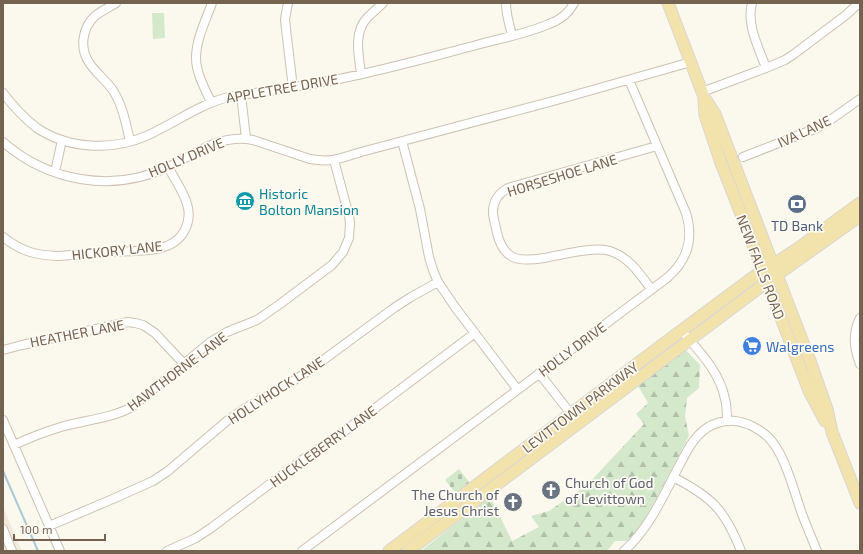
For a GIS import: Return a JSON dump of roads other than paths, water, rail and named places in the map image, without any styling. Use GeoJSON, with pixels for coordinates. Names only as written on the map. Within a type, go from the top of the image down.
{"type":"FeatureCollection","features":[{"type":"Feature","properties":{"kind":"main road","name":"NEW FALLS ROAD"},"geometry":{"type":"LineString","coordinates":[[668,3],[703,95],[715,114],[809,391],[821,415],[832,432],[860,503]]}},
{"type":"Feature","properties":{"kind":"main road"},"geometry":{"type":"LineString","coordinates":[[770,273],[798,248],[860,203]]}},
{"type":"Feature","properties":{"kind":"main road"},"geometry":{"type":"LineString","coordinates":[[770,273],[860,216]]}},
{"type":"Feature","properties":{"kind":"main road","name":"LEVITTOWN PARKWAY"},"geometry":{"type":"LineString","coordinates":[[389,551],[682,331],[770,273]]}},
{"type":"Feature","properties":{"kind":"main road","name":"LEVITTOWN PARKWAY"},"geometry":{"type":"LineString","coordinates":[[408,551],[689,340],[770,273]]}},
{"type":"Feature","properties":{"kind":"street"},"geometry":{"type":"LineString","coordinates":[[116,3],[98,14],[90,22],[84,34],[83,44],[86,59],[109,85],[118,99],[130,141]]}},
{"type":"Feature","properties":{"kind":"street"},"geometry":{"type":"LineString","coordinates":[[211,3],[197,48],[196,58],[200,76],[211,102]]}},
{"type":"Feature","properties":{"kind":"street"},"geometry":{"type":"LineString","coordinates":[[288,3],[286,29],[293,88]]}},
{"type":"Feature","properties":{"kind":"street"},"geometry":{"type":"LineString","coordinates":[[361,74],[358,47],[360,30],[367,17],[383,3]]}},
{"type":"Feature","properties":{"kind":"street"},"geometry":{"type":"LineString","coordinates":[[506,3],[507,19],[512,35]]}},
{"type":"Feature","properties":{"kind":"street","name":"APPLETREE DRIVE"},"geometry":{"type":"LineString","coordinates":[[3,93],[29,122],[39,129],[62,140],[73,143],[90,146],[104,146],[146,136],[211,102],[229,97],[293,88],[335,80],[414,62],[550,24],[564,16],[574,3]]}},
{"type":"Feature","properties":{"kind":"street"},"geometry":{"type":"LineString","coordinates":[[752,3],[751,25],[766,68]]}},
{"type":"Feature","properties":{"kind":"street"},"geometry":{"type":"LineString","coordinates":[[703,95],[785,60],[846,15],[859,3]]}},
{"type":"Feature","properties":{"kind":"street","name":"HOLLY DRIVE"},"geometry":{"type":"LineString","coordinates":[[3,142],[21,157],[32,163],[55,172],[85,180],[100,181],[118,180],[148,174],[168,167],[208,146],[223,140],[234,138],[246,138],[310,159],[320,161],[334,160],[691,62]]}},
{"type":"Feature","properties":{"kind":"street","name":"HOLLY DRIVE"},"geometry":{"type":"LineString","coordinates":[[302,551],[672,274],[684,258],[690,229],[689,222],[629,80]]}},
{"type":"Feature","properties":{"kind":"street"},"geometry":{"type":"LineString","coordinates":[[241,95],[246,138]]}},
{"type":"Feature","properties":{"kind":"street","name":"IVA LANE"},"geometry":{"type":"LineString","coordinates":[[743,157],[817,128],[860,98]]}},
{"type":"Feature","properties":{"kind":"street"},"geometry":{"type":"LineString","coordinates":[[55,172],[62,140]]}},
{"type":"Feature","properties":{"kind":"street"},"geometry":{"type":"LineString","coordinates":[[402,141],[420,209],[429,257],[438,282],[518,389]]}},
{"type":"Feature","properties":{"kind":"street","name":"HORSESHOE LANE"},"geometry":{"type":"LineString","coordinates":[[651,289],[628,260],[608,250],[593,250],[531,260],[518,259],[511,256],[501,246],[494,221],[493,209],[498,196],[508,188],[657,146]]}},
{"type":"Feature","properties":{"kind":"street","name":"HAWTHORNE LANE"},"geometry":{"type":"LineString","coordinates":[[14,446],[34,436],[61,427],[106,417],[132,407],[209,343],[227,332],[257,320],[332,265],[343,252],[349,238],[350,223],[334,160]]}},
{"type":"Feature","properties":{"kind":"street","name":"HICKORY LANE"},"geometry":{"type":"LineString","coordinates":[[3,237],[13,245],[44,256],[147,250],[170,245],[177,241],[181,236],[188,222],[189,215],[187,202],[168,167]]}},
{"type":"Feature","properties":{"kind":"street","name":"HOLLYHOCK LANE"},"geometry":{"type":"LineString","coordinates":[[49,526],[153,481],[168,471],[228,420],[244,409],[293,381],[394,308],[438,282]]}},
{"type":"Feature","properties":{"kind":"street"},"geometry":{"type":"LineString","coordinates":[[860,318],[856,328],[854,347],[860,364]]}},
{"type":"Feature","properties":{"kind":"street","name":"HEATHER LANE"},"geometry":{"type":"LineString","coordinates":[[3,350],[22,344],[128,322],[143,324],[150,329],[184,364]]}},
{"type":"Feature","properties":{"kind":"street"},"geometry":{"type":"LineString","coordinates":[[682,331],[708,362],[720,382],[725,397],[727,421]]}},
{"type":"Feature","properties":{"kind":"street","name":"HUCKLEBERRY LANE"},"geometry":{"type":"LineString","coordinates":[[166,551],[196,538],[211,528],[302,460],[342,433],[475,333]]}},
{"type":"Feature","properties":{"kind":"street"},"geometry":{"type":"LineString","coordinates":[[539,373],[578,423]]}},
{"type":"Feature","properties":{"kind":"street"},"geometry":{"type":"LineString","coordinates":[[3,420],[60,551]]}},
{"type":"Feature","properties":{"kind":"street"},"geometry":{"type":"LineString","coordinates":[[625,551],[642,532],[691,444],[699,434],[710,426],[718,423],[737,421],[755,428],[765,434],[774,444],[782,458],[802,515],[817,551]]}},
{"type":"Feature","properties":{"kind":"street"},"geometry":{"type":"LineString","coordinates":[[673,476],[701,492],[715,504],[727,520],[741,551]]}},
{"type":"Feature","properties":{"kind":"street"},"geometry":{"type":"LineString","coordinates":[[3,529],[12,551]]}},
{"type":"Feature","properties":{"kind":"waterway"},"geometry":{"type":"LineString","coordinates":[[3,471],[38,551]]}},
{"type":"Feature","properties":{"kind":"place","name":"Historic Bolton Mansion"},"geometry":{"type":"Point","coordinates":[245,201]}},
{"type":"Feature","properties":{"kind":"place","name":"TD Bank"},"geometry":{"type":"Point","coordinates":[797,204]}},
{"type":"Feature","properties":{"kind":"place","name":"Walgreens"},"geometry":{"type":"Point","coordinates":[752,346]}},
{"type":"Feature","properties":{"kind":"place","name":"Church of God of Levittown"},"geometry":{"type":"Point","coordinates":[551,490]}},
{"type":"Feature","properties":{"kind":"place","name":"The Church of Jesus Christ"},"geometry":{"type":"Point","coordinates":[513,502]}}]}
